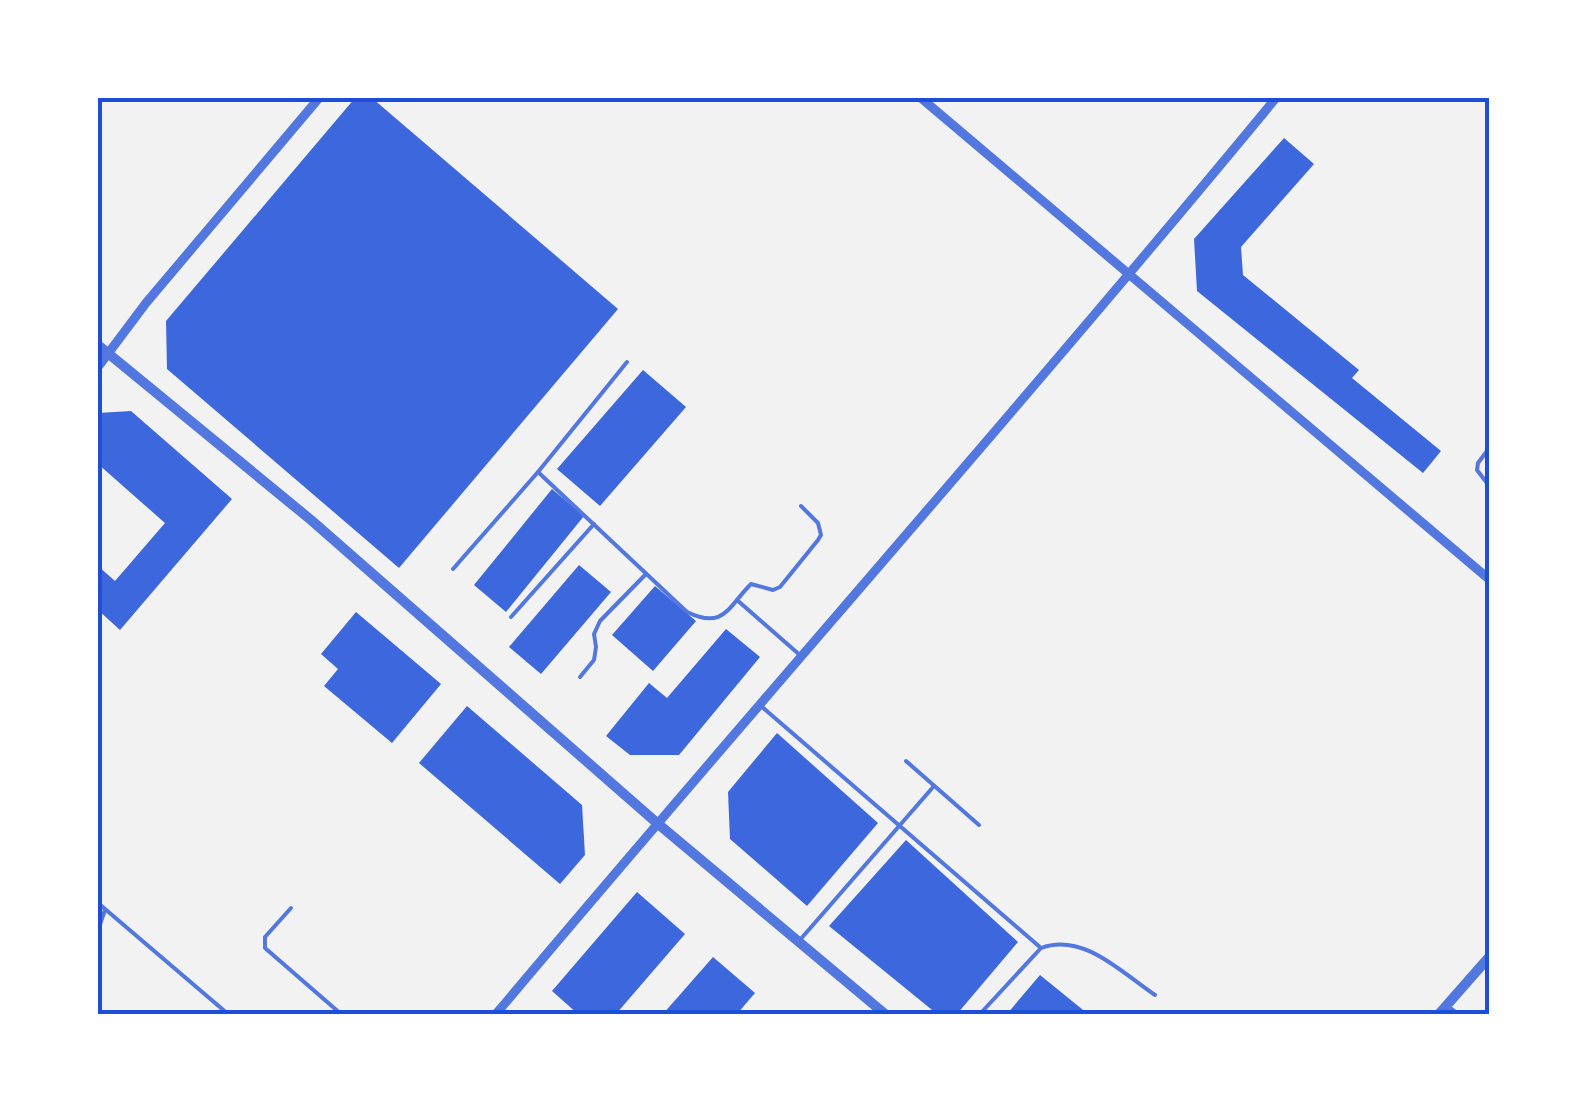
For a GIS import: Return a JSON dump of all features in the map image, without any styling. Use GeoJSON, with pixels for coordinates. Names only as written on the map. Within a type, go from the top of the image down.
{"type":"FeatureCollection","features":[{"type":"Feature","properties":{"kind":"street"},"geometry":{"type":"LineString","coordinates":[[98,367],[146,303],[319,98]]}},
{"type":"Feature","properties":{"kind":"street"},"geometry":{"type":"LineString","coordinates":[[921,98],[1490,580]]}},
{"type":"Feature","properties":{"kind":"street"},"geometry":{"type":"LineString","coordinates":[[496,1014],[1129,276],[1276,98]]}},
{"type":"Feature","properties":{"kind":"street"},"geometry":{"type":"LineString","coordinates":[[98,345],[311,520],[657,823],[885,1014]]}},
{"type":"Feature","properties":{"kind":"street"},"geometry":{"type":"LineString","coordinates":[[1446,1012],[1490,956]]}},
{"type":"Feature","properties":{"kind":"lane"},"geometry":{"type":"LineString","coordinates":[[452,569],[538,472],[627,362]]}},
{"type":"Feature","properties":{"kind":"lane"},"geometry":{"type":"LineString","coordinates":[[1490,448],[1477,470],[1490,487]]}},
{"type":"Feature","properties":{"kind":"lane"},"geometry":{"type":"LineString","coordinates":[[538,472],[687,612],[699,618],[721,617],[751,584],[773,590],[780,587],[821,536],[818,522],[801,506]]}},
{"type":"Feature","properties":{"kind":"lane"},"geometry":{"type":"LineString","coordinates":[[511,618],[594,524]]}},
{"type":"Feature","properties":{"kind":"lane"},"geometry":{"type":"LineString","coordinates":[[580,677],[594,660],[594,634],[600,622],[646,574]]}},
{"type":"Feature","properties":{"kind":"lane"},"geometry":{"type":"LineString","coordinates":[[737,600],[801,656]]}},
{"type":"Feature","properties":{"kind":"lane"},"geometry":{"type":"LineString","coordinates":[[759,704],[1041,948]]}},
{"type":"Feature","properties":{"kind":"lane"},"geometry":{"type":"LineString","coordinates":[[906,761],[980,825]]}},
{"type":"Feature","properties":{"kind":"lane"},"geometry":{"type":"LineString","coordinates":[[799,942],[934,786]]}},
{"type":"Feature","properties":{"kind":"lane"},"geometry":{"type":"LineString","coordinates":[[98,904],[228,1014]]}},
{"type":"Feature","properties":{"kind":"lane"},"geometry":{"type":"LineString","coordinates":[[291,908],[266,937],[265,948],[341,1014]]}},
{"type":"Feature","properties":{"kind":"lane"},"geometry":{"type":"LineString","coordinates":[[98,914],[105,910]]}},
{"type":"Feature","properties":{"kind":"lane"},"geometry":{"type":"LineString","coordinates":[[98,930],[105,910]]}},
{"type":"Feature","properties":{"kind":"lane"},"geometry":{"type":"LineString","coordinates":[[980,1014],[1041,948],[1068,943],[1085,948],[1155,995]]}},
{"type":"Feature","properties":{"kind":"lane"},"geometry":{"type":"LineString","coordinates":[[98,977],[100,1014]]}},
{"type":"Feature","properties":{"kind":"building"},"geometry":{"type":"Polygon","coordinates":[[[355,98],[372,98],[618,309],[399,568],[167,369],[166,321],[355,98]]]}},
{"type":"Feature","properties":{"kind":"building"},"geometry":{"type":"Polygon","coordinates":[[[1284,138],[1314,164],[1241,247],[1243,275],[1359,370],[1352,378],[1441,451],[1423,473],[1197,291],[1194,239],[1284,138]]]}},
{"type":"Feature","properties":{"kind":"building"},"geometry":{"type":"Polygon","coordinates":[[[643,370],[686,407],[600,506],[557,469],[643,370]]]}},
{"type":"Feature","properties":{"kind":"building"},"geometry":{"type":"Polygon","coordinates":[[[131,411],[232,499],[120,630],[98,610],[98,566],[115,581],[165,523],[98,464],[98,413],[131,411]]]}},
{"type":"Feature","properties":{"kind":"building"},"geometry":{"type":"Polygon","coordinates":[[[552,489],[584,516],[506,612],[474,585],[552,489]]]}},
{"type":"Feature","properties":{"kind":"building"},"geometry":{"type":"Polygon","coordinates":[[[579,565],[611,592],[541,674],[509,647],[579,565]]]}},
{"type":"Feature","properties":{"kind":"building"},"geometry":{"type":"Polygon","coordinates":[[[655,586],[696,621],[653,671],[612,635],[655,586]]]}},
{"type":"Feature","properties":{"kind":"building"},"geometry":{"type":"Polygon","coordinates":[[[356,612],[441,684],[392,743],[324,686],[338,669],[321,654],[356,612]]]}},
{"type":"Feature","properties":{"kind":"building"},"geometry":{"type":"Polygon","coordinates":[[[726,629],[760,657],[679,755],[630,755],[606,736],[649,683],[667,698],[726,629]]]}},
{"type":"Feature","properties":{"kind":"building"},"geometry":{"type":"Polygon","coordinates":[[[467,706],[582,805],[585,855],[560,884],[419,763],[467,706]]]}},
{"type":"Feature","properties":{"kind":"building"},"geometry":{"type":"Polygon","coordinates":[[[777,733],[878,823],[807,906],[730,839],[728,792],[777,733]]]}},
{"type":"Feature","properties":{"kind":"building"},"geometry":{"type":"Polygon","coordinates":[[[906,840],[1018,942],[957,1014],[937,1014],[829,926],[906,840]]]}},
{"type":"Feature","properties":{"kind":"building"},"geometry":{"type":"Polygon","coordinates":[[[637,892],[685,934],[616,1014],[578,1014],[552,991],[637,892]]]}},
{"type":"Feature","properties":{"kind":"building"},"geometry":{"type":"Polygon","coordinates":[[[713,957],[755,993],[737,1014],[663,1014],[713,957]]]}},
{"type":"Feature","properties":{"kind":"building"},"geometry":{"type":"Polygon","coordinates":[[[1040,975],[1088,1014],[1007,1014],[1040,975]]]}}]}
